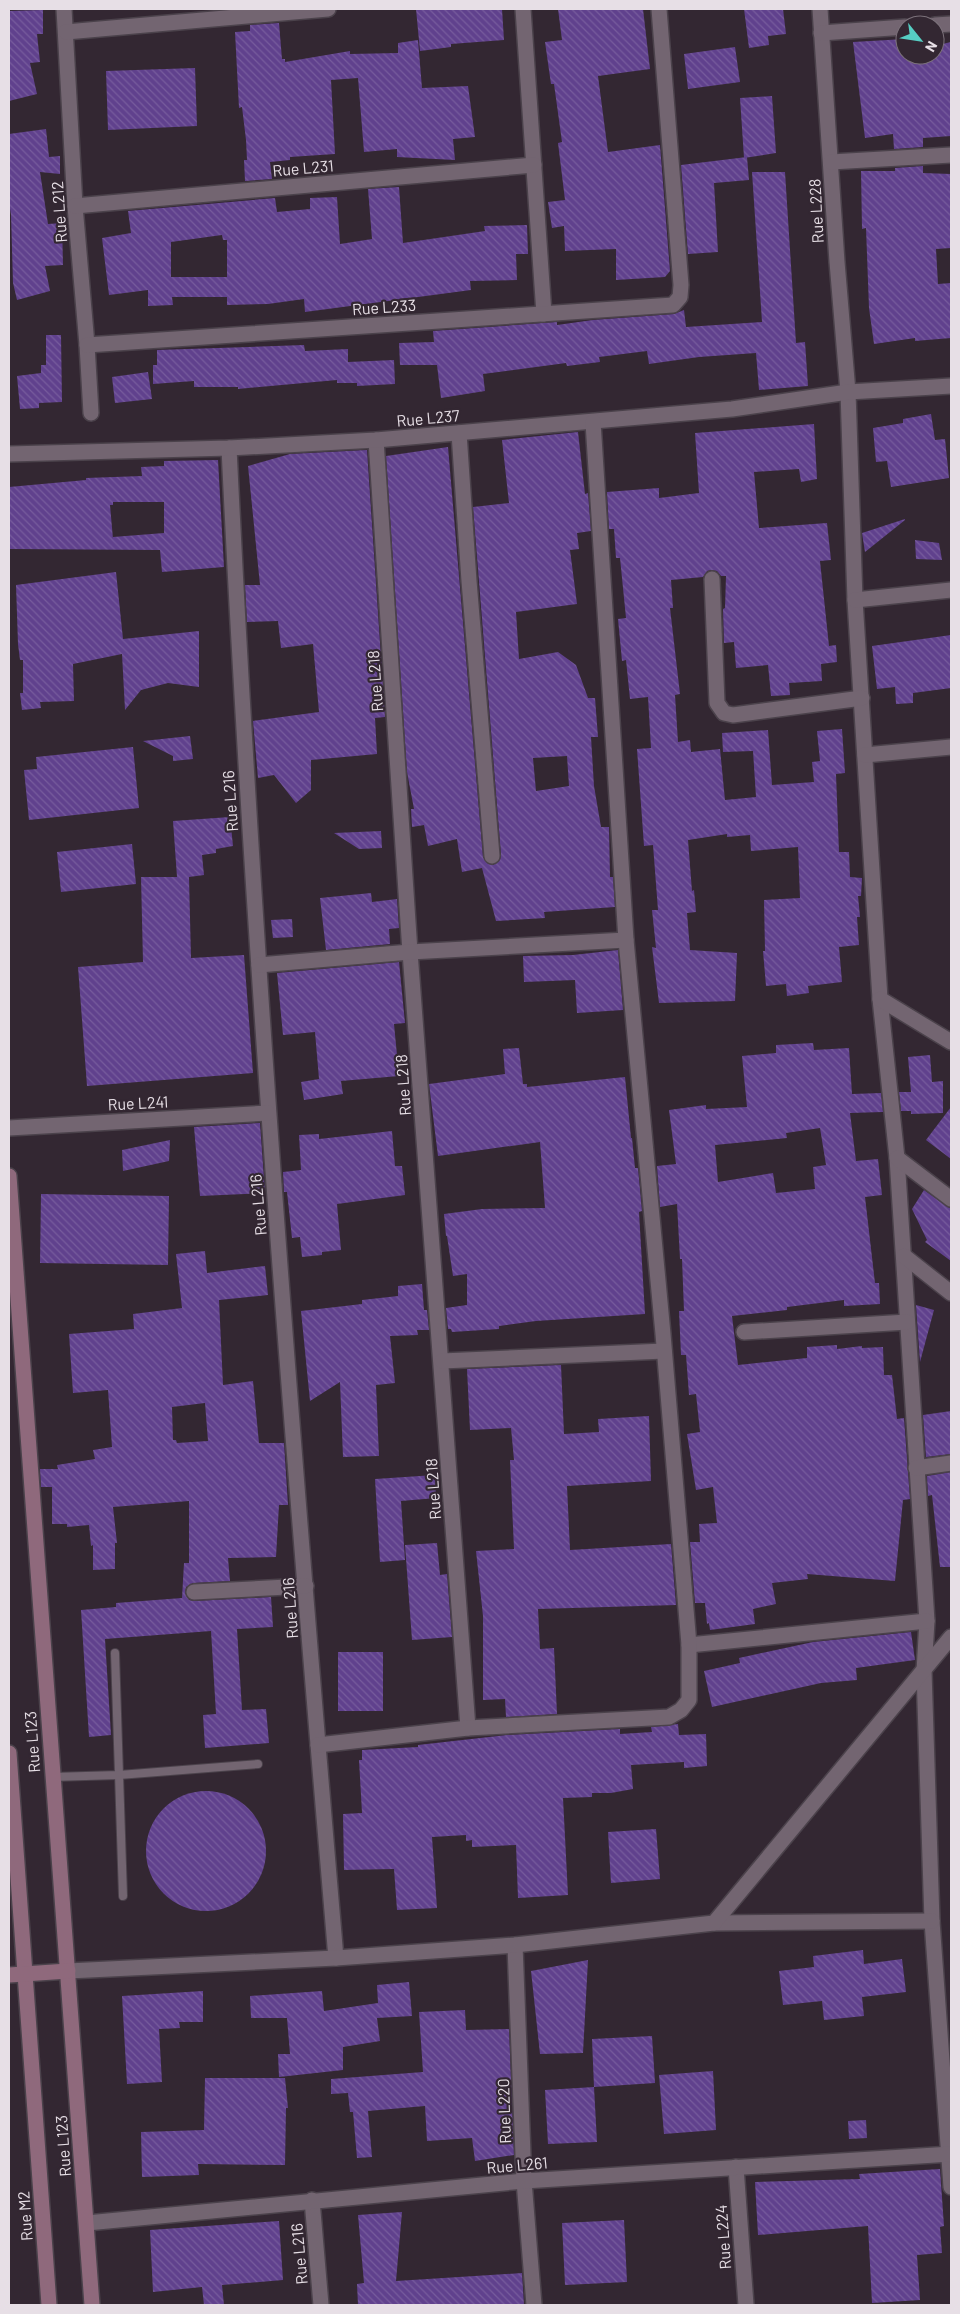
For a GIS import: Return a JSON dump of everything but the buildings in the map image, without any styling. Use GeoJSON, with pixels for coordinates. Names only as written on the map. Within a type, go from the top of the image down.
{"type":"FeatureCollection","features":[{"type":"Feature","properties":{"kind":"main road","name":"Rue L123"},"geometry":{"type":"LineString","coordinates":[[9,1176],[92,2305]]}},
{"type":"Feature","properties":{"kind":"main road","name":"Rue L123"},"geometry":{"type":"LineString","coordinates":[[9,1753],[25,1974]]}},
{"type":"Feature","properties":{"kind":"main road"},"geometry":{"type":"LineString","coordinates":[[9,1975],[68,1971]]}},
{"type":"Feature","properties":{"kind":"main road","name":"Rue M2"},"geometry":{"type":"LineString","coordinates":[[25,1974],[49,2305]]}},
{"type":"Feature","properties":{"kind":"street","name":"Rue L212"},"geometry":{"type":"LineString","coordinates":[[64,9],[75,206],[91,413]]}},
{"type":"Feature","properties":{"kind":"street"},"geometry":{"type":"LineString","coordinates":[[66,32],[328,9]]}},
{"type":"Feature","properties":{"kind":"street"},"geometry":{"type":"LineString","coordinates":[[523,9],[544,314]]}},
{"type":"Feature","properties":{"kind":"street","name":"Rue L233"},"geometry":{"type":"LineString","coordinates":[[87,345],[673,305],[680,297],[681,285],[659,9]]}},
{"type":"Feature","properties":{"kind":"street","name":"Rue L228"},"geometry":{"type":"LineString","coordinates":[[820,9],[848,392],[855,600],[880,999],[897,1158],[927,1620],[924,1671],[932,1921],[951,2187]]}},
{"type":"Feature","properties":{"kind":"street"},"geometry":{"type":"LineString","coordinates":[[821,33],[895,28]]}},
{"type":"Feature","properties":{"kind":"street"},"geometry":{"type":"LineString","coordinates":[[831,162],[951,155]]}},
{"type":"Feature","properties":{"kind":"street","name":"Rue L231"},"geometry":{"type":"LineString","coordinates":[[75,206],[534,165]]}},
{"type":"Feature","properties":{"kind":"street","name":"Rue L237"},"geometry":{"type":"LineString","coordinates":[[9,454],[229,448],[376,440],[732,409],[848,392],[951,386]]}},
{"type":"Feature","properties":{"kind":"street"},"geometry":{"type":"LineString","coordinates":[[318,1745],[468,1728],[669,1717],[681,1710],[689,1700],[689,1645],[626,940],[593,422]]}},
{"type":"Feature","properties":{"kind":"street"},"geometry":{"type":"LineString","coordinates":[[459,433],[469,581],[492,856]]}},
{"type":"Feature","properties":{"kind":"street","name":"Rue L218"},"geometry":{"type":"LineString","coordinates":[[376,440],[410,952],[468,1728]]}},
{"type":"Feature","properties":{"kind":"street","name":"Rue L216"},"geometry":{"type":"LineString","coordinates":[[229,448],[240,694],[268,1113],[336,1958]]}},
{"type":"Feature","properties":{"kind":"street"},"geometry":{"type":"LineString","coordinates":[[712,579],[717,703],[724,713],[733,715],[862,698]]}},
{"type":"Feature","properties":{"kind":"street"},"geometry":{"type":"LineString","coordinates":[[855,600],[951,590]]}},
{"type":"Feature","properties":{"kind":"street"},"geometry":{"type":"LineString","coordinates":[[865,755],[951,747]]}},
{"type":"Feature","properties":{"kind":"street"},"geometry":{"type":"LineString","coordinates":[[259,965],[410,952],[626,940]]}},
{"type":"Feature","properties":{"kind":"street"},"geometry":{"type":"LineString","coordinates":[[880,999],[951,1042]]}},
{"type":"Feature","properties":{"kind":"street","name":"Rue L241"},"geometry":{"type":"LineString","coordinates":[[9,1128],[268,1113]]}},
{"type":"Feature","properties":{"kind":"street"},"geometry":{"type":"LineString","coordinates":[[897,1158],[951,1199]]}},
{"type":"Feature","properties":{"kind":"street"},"geometry":{"type":"LineString","coordinates":[[904,1256],[951,1292]]}},
{"type":"Feature","properties":{"kind":"street"},"geometry":{"type":"LineString","coordinates":[[744,1332],[907,1322]]}},
{"type":"Feature","properties":{"kind":"street"},"geometry":{"type":"LineString","coordinates":[[442,1361],[664,1351]]}},
{"type":"Feature","properties":{"kind":"street"},"geometry":{"type":"LineString","coordinates":[[916,1468],[951,1463]]}},
{"type":"Feature","properties":{"kind":"street"},"geometry":{"type":"LineString","coordinates":[[194,1592],[306,1586]]}},
{"type":"Feature","properties":{"kind":"street"},"geometry":{"type":"LineString","coordinates":[[689,1645],[927,1620]]}},
{"type":"Feature","properties":{"kind":"street"},"geometry":{"type":"LineString","coordinates":[[714,1923],[951,1637]]}},
{"type":"Feature","properties":{"kind":"street"},"geometry":{"type":"LineString","coordinates":[[68,1971],[336,1958],[515,1945],[714,1923],[932,1921]]}},
{"type":"Feature","properties":{"kind":"street","name":"Rue L220"},"geometry":{"type":"LineString","coordinates":[[515,1945],[524,2181],[534,2305]]}},
{"type":"Feature","properties":{"kind":"street","name":"Rue L261"},"geometry":{"type":"LineString","coordinates":[[87,2223],[524,2181],[950,2154]]}},
{"type":"Feature","properties":{"kind":"street","name":"Rue L224"},"geometry":{"type":"LineString","coordinates":[[736,2167],[746,2305]]}},
{"type":"Feature","properties":{"kind":"street","name":"Rue L216"},"geometry":{"type":"LineString","coordinates":[[312,2200],[321,2305]]}},
{"type":"Feature","properties":{"kind":"lane"},"geometry":{"type":"LineString","coordinates":[[115,1653],[123,1896]]}},
{"type":"Feature","properties":{"kind":"lane"},"geometry":{"type":"LineString","coordinates":[[52,1777],[119,1775],[258,1764]]}}]}
